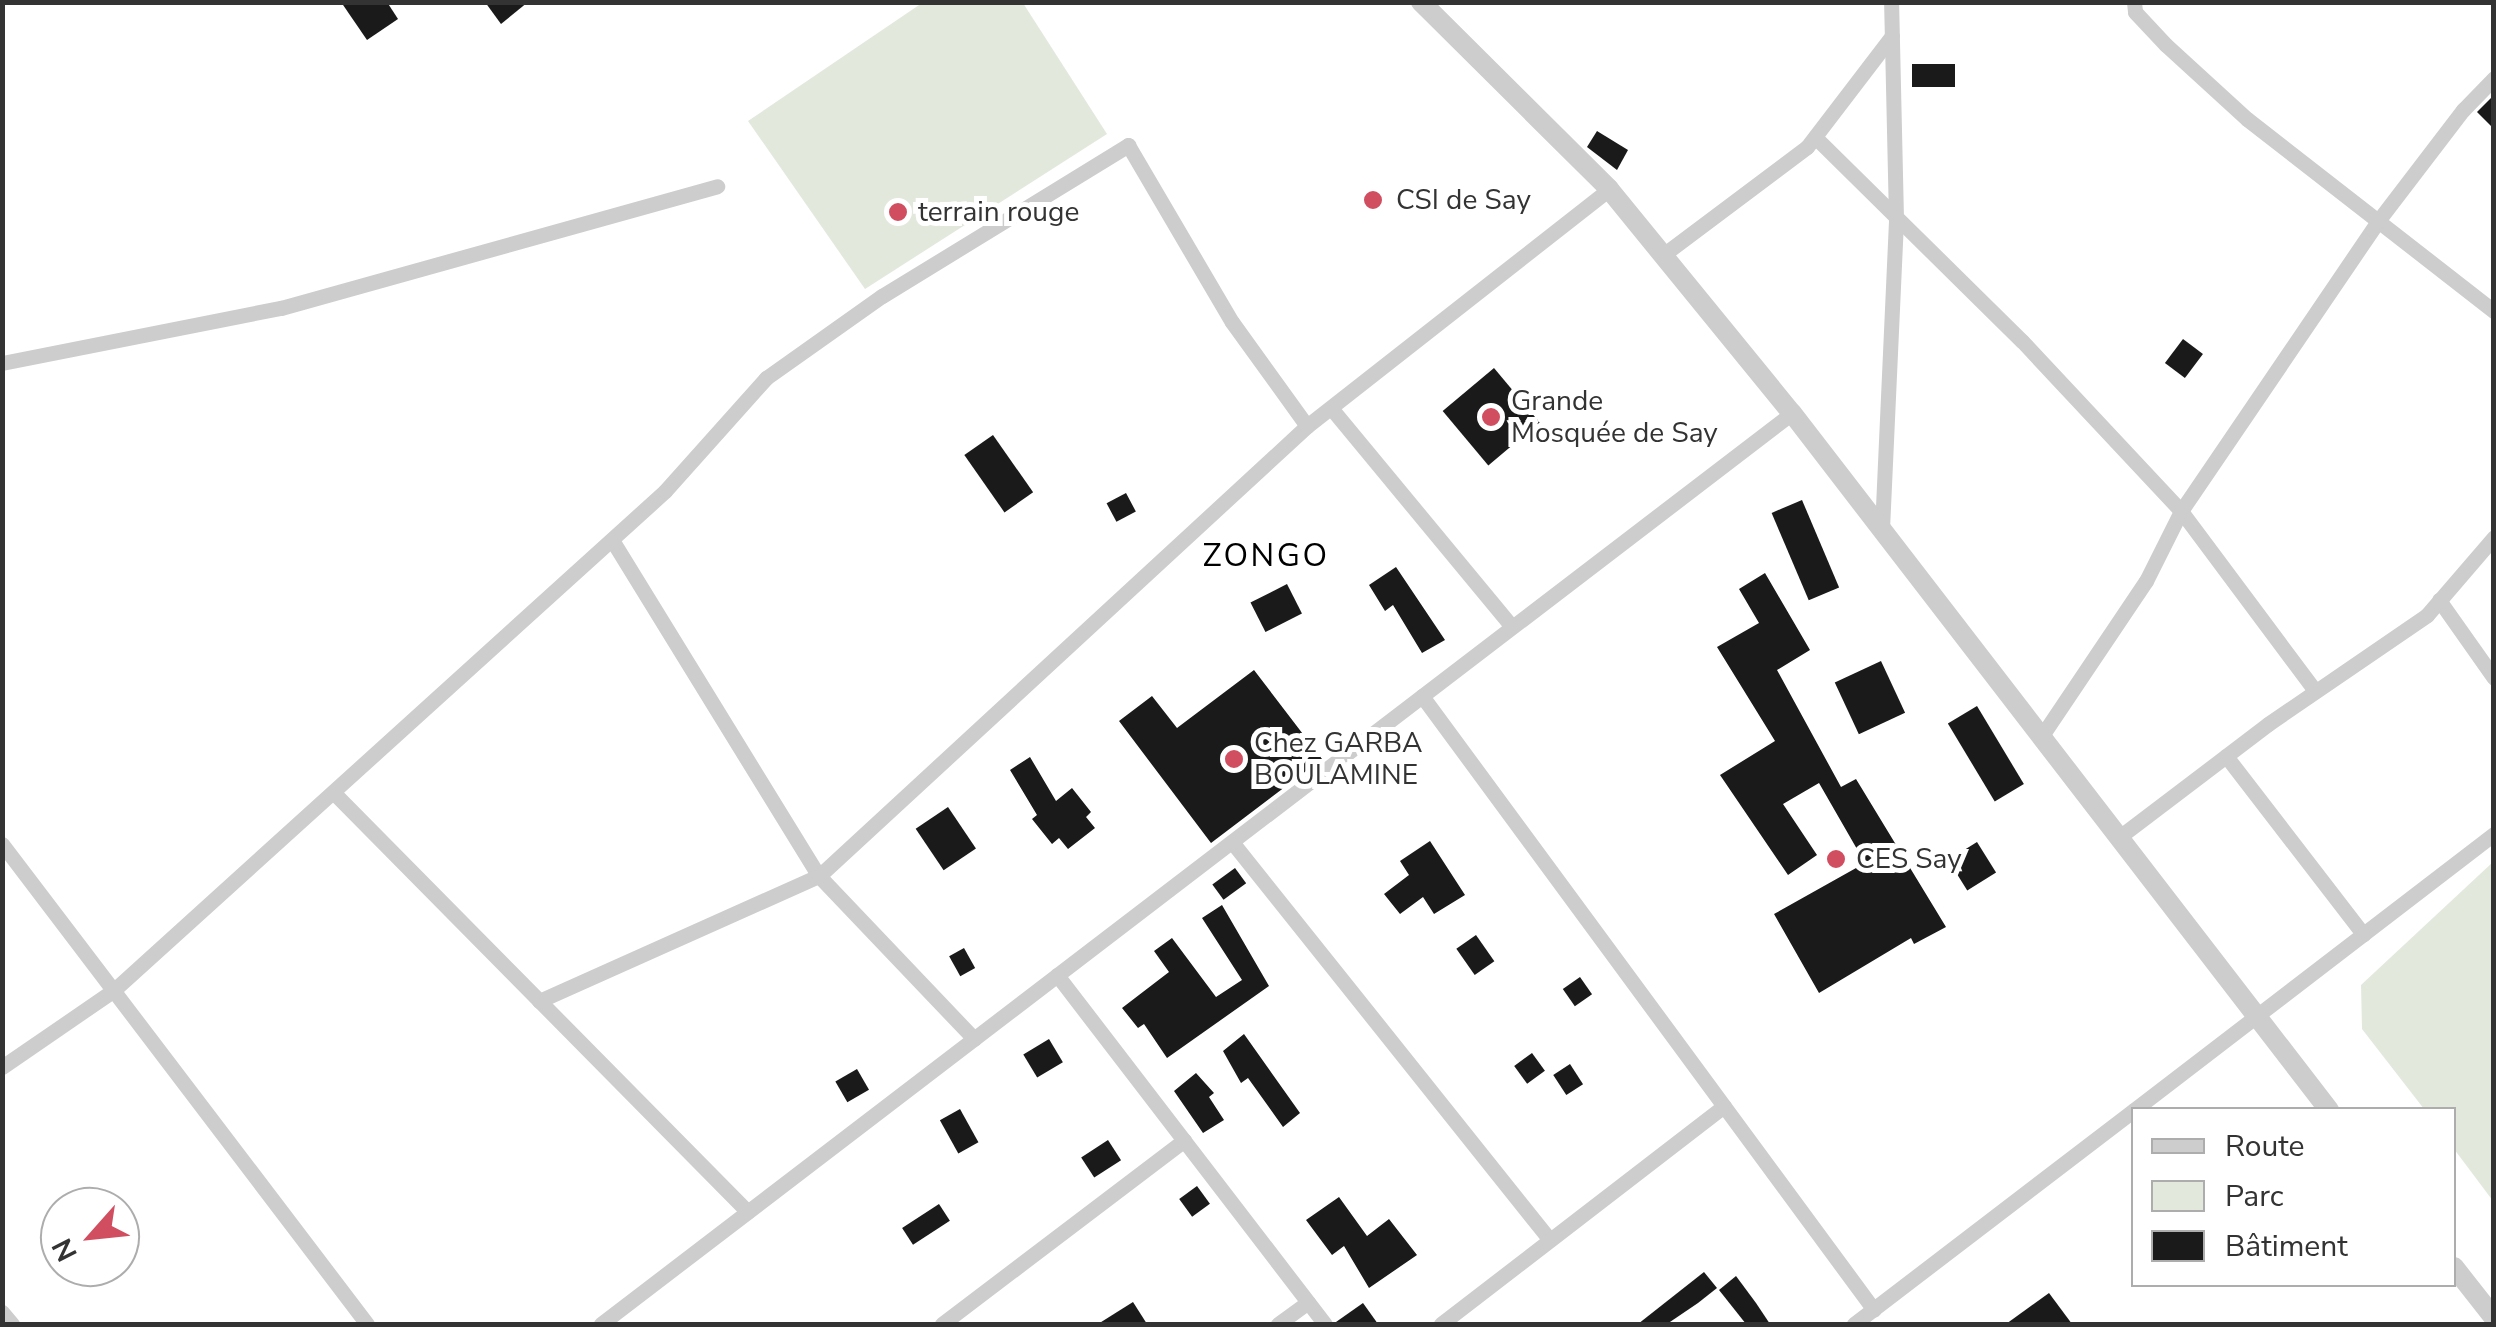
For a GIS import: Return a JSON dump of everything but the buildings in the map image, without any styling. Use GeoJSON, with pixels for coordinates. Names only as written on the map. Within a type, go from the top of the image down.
{"type":"FeatureCollection","features":[{"type":"Feature","properties":{"kind":"street"},"geometry":{"type":"LineString","coordinates":[[1421,2],[1609,188],[1792,413],[2327,1107]]}},
{"type":"Feature","properties":{"kind":"street"},"geometry":{"type":"LineString","coordinates":[[1882,529],[1896,218],[1891,2]]}},
{"type":"Feature","properties":{"kind":"street"},"geometry":{"type":"LineString","coordinates":[[2134,2],[2135,12],[2166,45],[2247,119],[2494,311]]}},
{"type":"Feature","properties":{"kind":"street"},"geometry":{"type":"LineString","coordinates":[[1663,255],[1815,137],[1892,36]]}},
{"type":"Feature","properties":{"kind":"street"},"geometry":{"type":"LineString","coordinates":[[2041,737],[2146,580],[2180,511],[2378,220],[2462,110],[2494,78]]}},
{"type":"Feature","properties":{"kind":"street"},"geometry":{"type":"LineString","coordinates":[[1815,137],[2022,341],[2180,511],[2315,691]]}},
{"type":"Feature","properties":{"kind":"street"},"geometry":{"type":"LineString","coordinates":[[2,1067],[114,990],[665,492],[766,378],[882,296],[1128,145],[1232,322],[1307,426]]}},
{"type":"Feature","properties":{"kind":"street"},"geometry":{"type":"LineString","coordinates":[[2,363],[281,308],[717,186]]}},
{"type":"Feature","properties":{"kind":"street"},"geometry":{"type":"LineString","coordinates":[[539,1000],[819,876],[1307,426],[1609,188]]}},
{"type":"Feature","properties":{"kind":"street"},"geometry":{"type":"LineString","coordinates":[[1331,408],[1512,628]]}},
{"type":"Feature","properties":{"kind":"street"},"geometry":{"type":"LineString","coordinates":[[601,1324],[1792,413]]}},
{"type":"Feature","properties":{"kind":"street"},"geometry":{"type":"LineString","coordinates":[[2118,838],[2315,691],[2427,615],[2494,537]]}},
{"type":"Feature","properties":{"kind":"street"},"geometry":{"type":"LineString","coordinates":[[612,540],[819,876],[974,1039]]}},
{"type":"Feature","properties":{"kind":"street"},"geometry":{"type":"LineString","coordinates":[[2439,600],[2494,678]]}},
{"type":"Feature","properties":{"kind":"street"},"geometry":{"type":"LineString","coordinates":[[1422,696],[1874,1310]]}},
{"type":"Feature","properties":{"kind":"street"},"geometry":{"type":"LineString","coordinates":[[2226,756],[2363,934]]}},
{"type":"Feature","properties":{"kind":"street"},"geometry":{"type":"LineString","coordinates":[[333,792],[748,1212]]}},
{"type":"Feature","properties":{"kind":"street"},"geometry":{"type":"LineString","coordinates":[[2138,1107],[2494,834]]}},
{"type":"Feature","properties":{"kind":"street"},"geometry":{"type":"LineString","coordinates":[[1232,842],[1550,1240]]}},
{"type":"Feature","properties":{"kind":"street"},"geometry":{"type":"LineString","coordinates":[[2,844],[367,1324]]}},
{"type":"Feature","properties":{"kind":"street"},"geometry":{"type":"LineString","coordinates":[[1057,975],[1325,1324]]}},
{"type":"Feature","properties":{"kind":"street"},"geometry":{"type":"LineString","coordinates":[[1440,1324],[1724,1106]]}},
{"type":"Feature","properties":{"kind":"street"},"geometry":{"type":"LineString","coordinates":[[1854,1324],[2131,1112]]}},
{"type":"Feature","properties":{"kind":"street"},"geometry":{"type":"LineString","coordinates":[[942,1324],[1184,1140]]}},
{"type":"Feature","properties":{"kind":"street"},"geometry":{"type":"LineString","coordinates":[[2456,1270],[2494,1318]]}},
{"type":"Feature","properties":{"kind":"street"},"geometry":{"type":"LineString","coordinates":[[1278,1324],[1308,1302]]}},
{"type":"Feature","properties":{"kind":"street"},"geometry":{"type":"LineString","coordinates":[[2,1312],[12,1324]]}},
{"type":"Feature","properties":{"kind":"green space","name":"terrain rouge"},"geometry":{"type":"Polygon","coordinates":[[[922,3],[1023,3],[1107,134],[865,289],[748,121],[922,3]]]}},
{"type":"Feature","properties":{"kind":"green space"},"geometry":{"type":"Polygon","coordinates":[[[2493,862],[2493,1201],[2456,1152],[2456,1107],[2422,1107],[2362,1029],[2361,985],[2493,862]]]}},
{"type":"Feature","properties":{"kind":"place","name":"CSI de Say"},"geometry":{"type":"Point","coordinates":[1373,200]}},
{"type":"Feature","properties":{"kind":"place","name":"terrain rouge"},"geometry":{"type":"Point","coordinates":[898,212]}},
{"type":"Feature","properties":{"kind":"place","name":"Grande Mosquée de Say"},"geometry":{"type":"Point","coordinates":[1491,417]}},
{"type":"Feature","properties":{"kind":"place","name":"Chez GARBA BOULAMINE"},"geometry":{"type":"Point","coordinates":[1234,759]}},
{"type":"Feature","properties":{"kind":"place","name":"CES Say"},"geometry":{"type":"Point","coordinates":[1836,859]}},
{"type":"Feature","properties":{"kind":"district","name":"ZONGO"},"geometry":{"type":"Point","coordinates":[1266,556]}}]}
